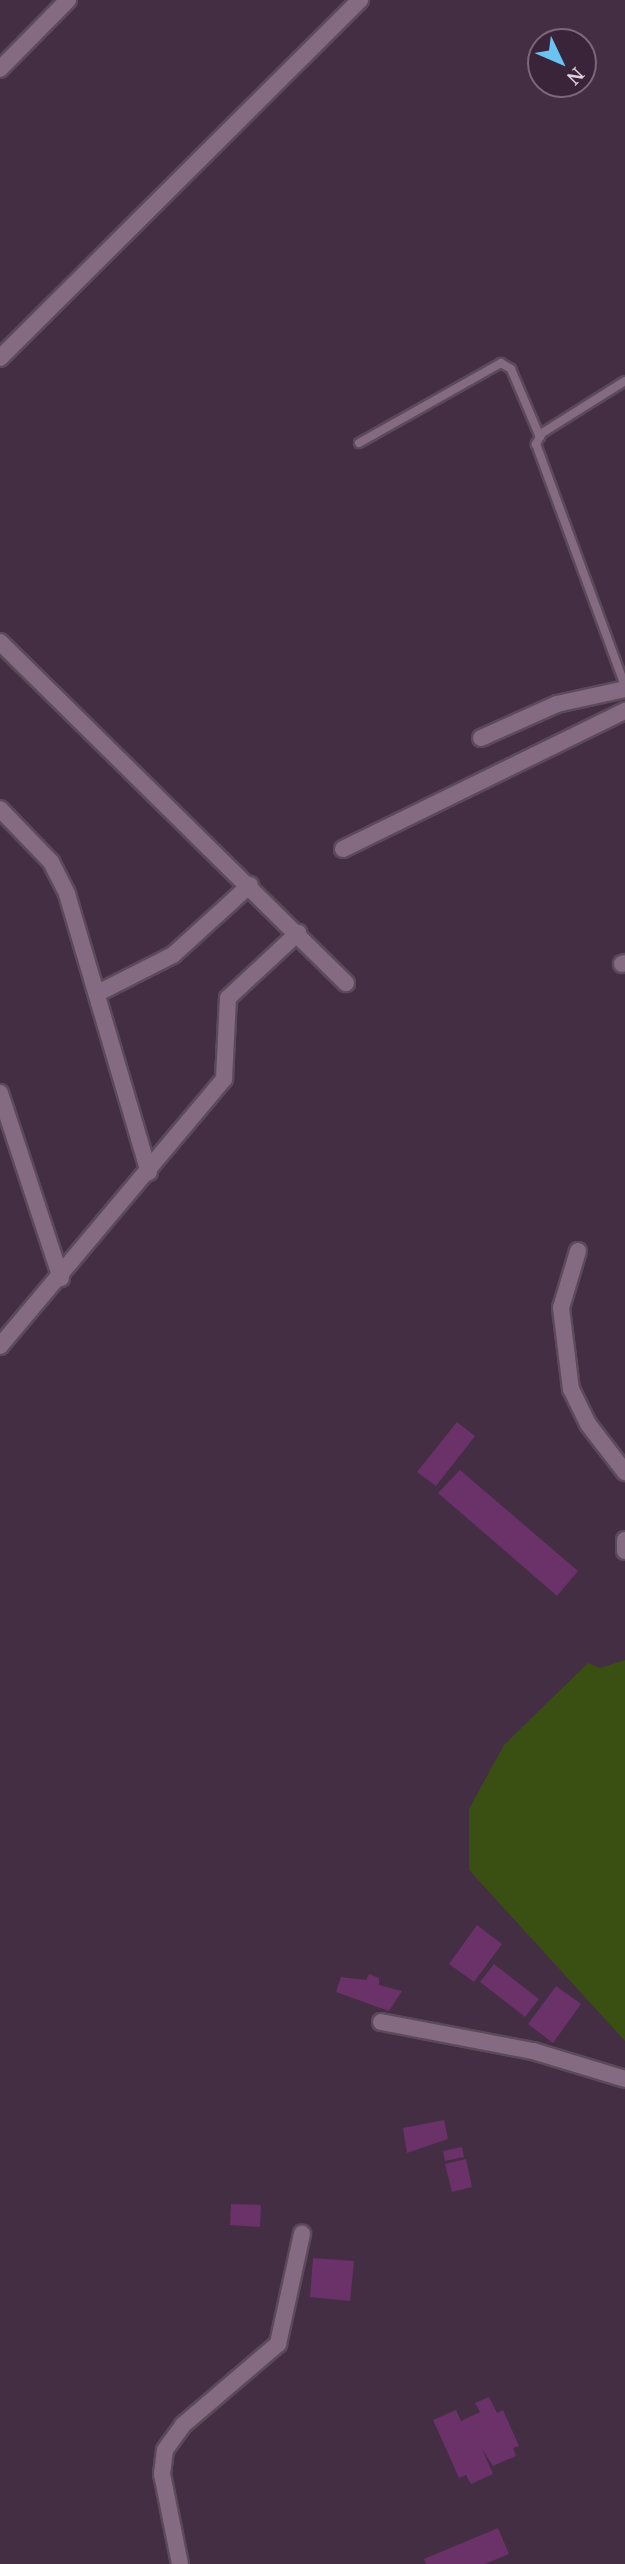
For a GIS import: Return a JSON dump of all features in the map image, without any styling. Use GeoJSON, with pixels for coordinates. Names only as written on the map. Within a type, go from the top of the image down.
{"type":"FeatureCollection","features":[{"type":"Feature","properties":{"kind":"street"},"geometry":{"type":"LineString","coordinates":[[0,69],[68,0]]}},
{"type":"Feature","properties":{"kind":"street"},"geometry":{"type":"LineString","coordinates":[[0,358],[360,0]]}},
{"type":"Feature","properties":{"kind":"street"},"geometry":{"type":"LineString","coordinates":[[0,642],[346,983]]}},
{"type":"Feature","properties":{"kind":"street"},"geometry":{"type":"LineString","coordinates":[[481,738],[557,704],[625,687]]}},
{"type":"Feature","properties":{"kind":"street"},"geometry":{"type":"LineString","coordinates":[[343,849],[625,711]]}},
{"type":"Feature","properties":{"kind":"street"},"geometry":{"type":"LineString","coordinates":[[0,809],[51,862],[100,992],[149,1172]]}},
{"type":"Feature","properties":{"kind":"street"},"geometry":{"type":"LineString","coordinates":[[100,992],[173,955],[250,886]]}},
{"type":"Feature","properties":{"kind":"street"},"geometry":{"type":"LineString","coordinates":[[0,1346],[61,1278],[224,1079],[228,998],[298,933]]}},
{"type":"Feature","properties":{"kind":"street"},"geometry":{"type":"LineString","coordinates":[[0,1093],[61,1278]]}},
{"type":"Feature","properties":{"kind":"street"},"geometry":{"type":"LineString","coordinates":[[578,1251],[561,1308],[571,1390],[588,1424],[625,1472]]}},
{"type":"Feature","properties":{"kind":"street"},"geometry":{"type":"LineString","coordinates":[[625,1540],[625,1551]]}},
{"type":"Feature","properties":{"kind":"street"},"geometry":{"type":"LineString","coordinates":[[382,2022],[533,2051],[625,2079]]}},
{"type":"Feature","properties":{"kind":"street"},"geometry":{"type":"LineString","coordinates":[[180,2564],[162,2474],[165,2450],[183,2425],[278,2344],[302,2234]]}},
{"type":"Feature","properties":{"kind":"lane"},"geometry":{"type":"LineString","coordinates":[[359,443],[501,363],[511,369],[540,437],[538,456],[625,687]]}},
{"type":"Feature","properties":{"kind":"lane"},"geometry":{"type":"LineString","coordinates":[[540,437],[625,381]]}},
{"type":"Feature","properties":{"kind":"green space"},"geometry":{"type":"Polygon","coordinates":[[[625,1660],[625,2041],[469,1870],[469,1809],[504,1745],[588,1663],[600,1668],[625,1660]]]}},
{"type":"Feature","properties":{"kind":"building"},"geometry":{"type":"Polygon","coordinates":[[[457,1422],[475,1436],[436,1486],[417,1472],[457,1422]]]}},
{"type":"Feature","properties":{"kind":"building"},"geometry":{"type":"Polygon","coordinates":[[[460,1470],[578,1571],[557,1596],[438,1493],[460,1470]]]}},
{"type":"Feature","properties":{"kind":"building"},"geometry":{"type":"Polygon","coordinates":[[[477,1925],[502,1944],[474,1982],[449,1964],[477,1925]]]}},
{"type":"Feature","properties":{"kind":"building"},"geometry":{"type":"Polygon","coordinates":[[[494,1964],[539,1999],[525,2017],[480,1982],[494,1964]]]}},
{"type":"Feature","properties":{"kind":"building"},"geometry":{"type":"Polygon","coordinates":[[[369,1974],[379,1978],[379,1985],[402,1991],[389,2011],[336,1992],[341,1977],[366,1980],[369,1974]]]}},
{"type":"Feature","properties":{"kind":"building"},"geometry":{"type":"Polygon","coordinates":[[[556,1986],[581,2004],[553,2043],[528,2024],[556,1986]]]}},
{"type":"Feature","properties":{"kind":"building"},"geometry":{"type":"Polygon","coordinates":[[[444,2120],[448,2139],[407,2153],[403,2128],[444,2120]]]}},
{"type":"Feature","properties":{"kind":"building"},"geometry":{"type":"Polygon","coordinates":[[[462,2147],[464,2157],[445,2161],[443,2151],[462,2147]]]}},
{"type":"Feature","properties":{"kind":"building"},"geometry":{"type":"Polygon","coordinates":[[[466,2159],[472,2187],[452,2192],[445,2164],[466,2159]]]}},
{"type":"Feature","properties":{"kind":"building"},"geometry":{"type":"Polygon","coordinates":[[[231,2204],[261,2205],[260,2227],[230,2225],[231,2204]]]}},
{"type":"Feature","properties":{"kind":"building"},"geometry":{"type":"Polygon","coordinates":[[[313,2258],[354,2261],[350,2301],[310,2297],[313,2258]]]}},
{"type":"Feature","properties":{"kind":"building"},"geometry":{"type":"Polygon","coordinates":[[[489,2397],[497,2413],[503,2410],[519,2446],[513,2448],[516,2456],[493,2466],[482,2449],[493,2474],[471,2484],[466,2475],[459,2478],[433,2420],[456,2410],[461,2421],[480,2412],[475,2403],[489,2397]]]}},
{"type":"Feature","properties":{"kind":"building"},"geometry":{"type":"Polygon","coordinates":[[[498,2528],[509,2554],[485,2564],[426,2564],[424,2559],[498,2528]]]}}]}
